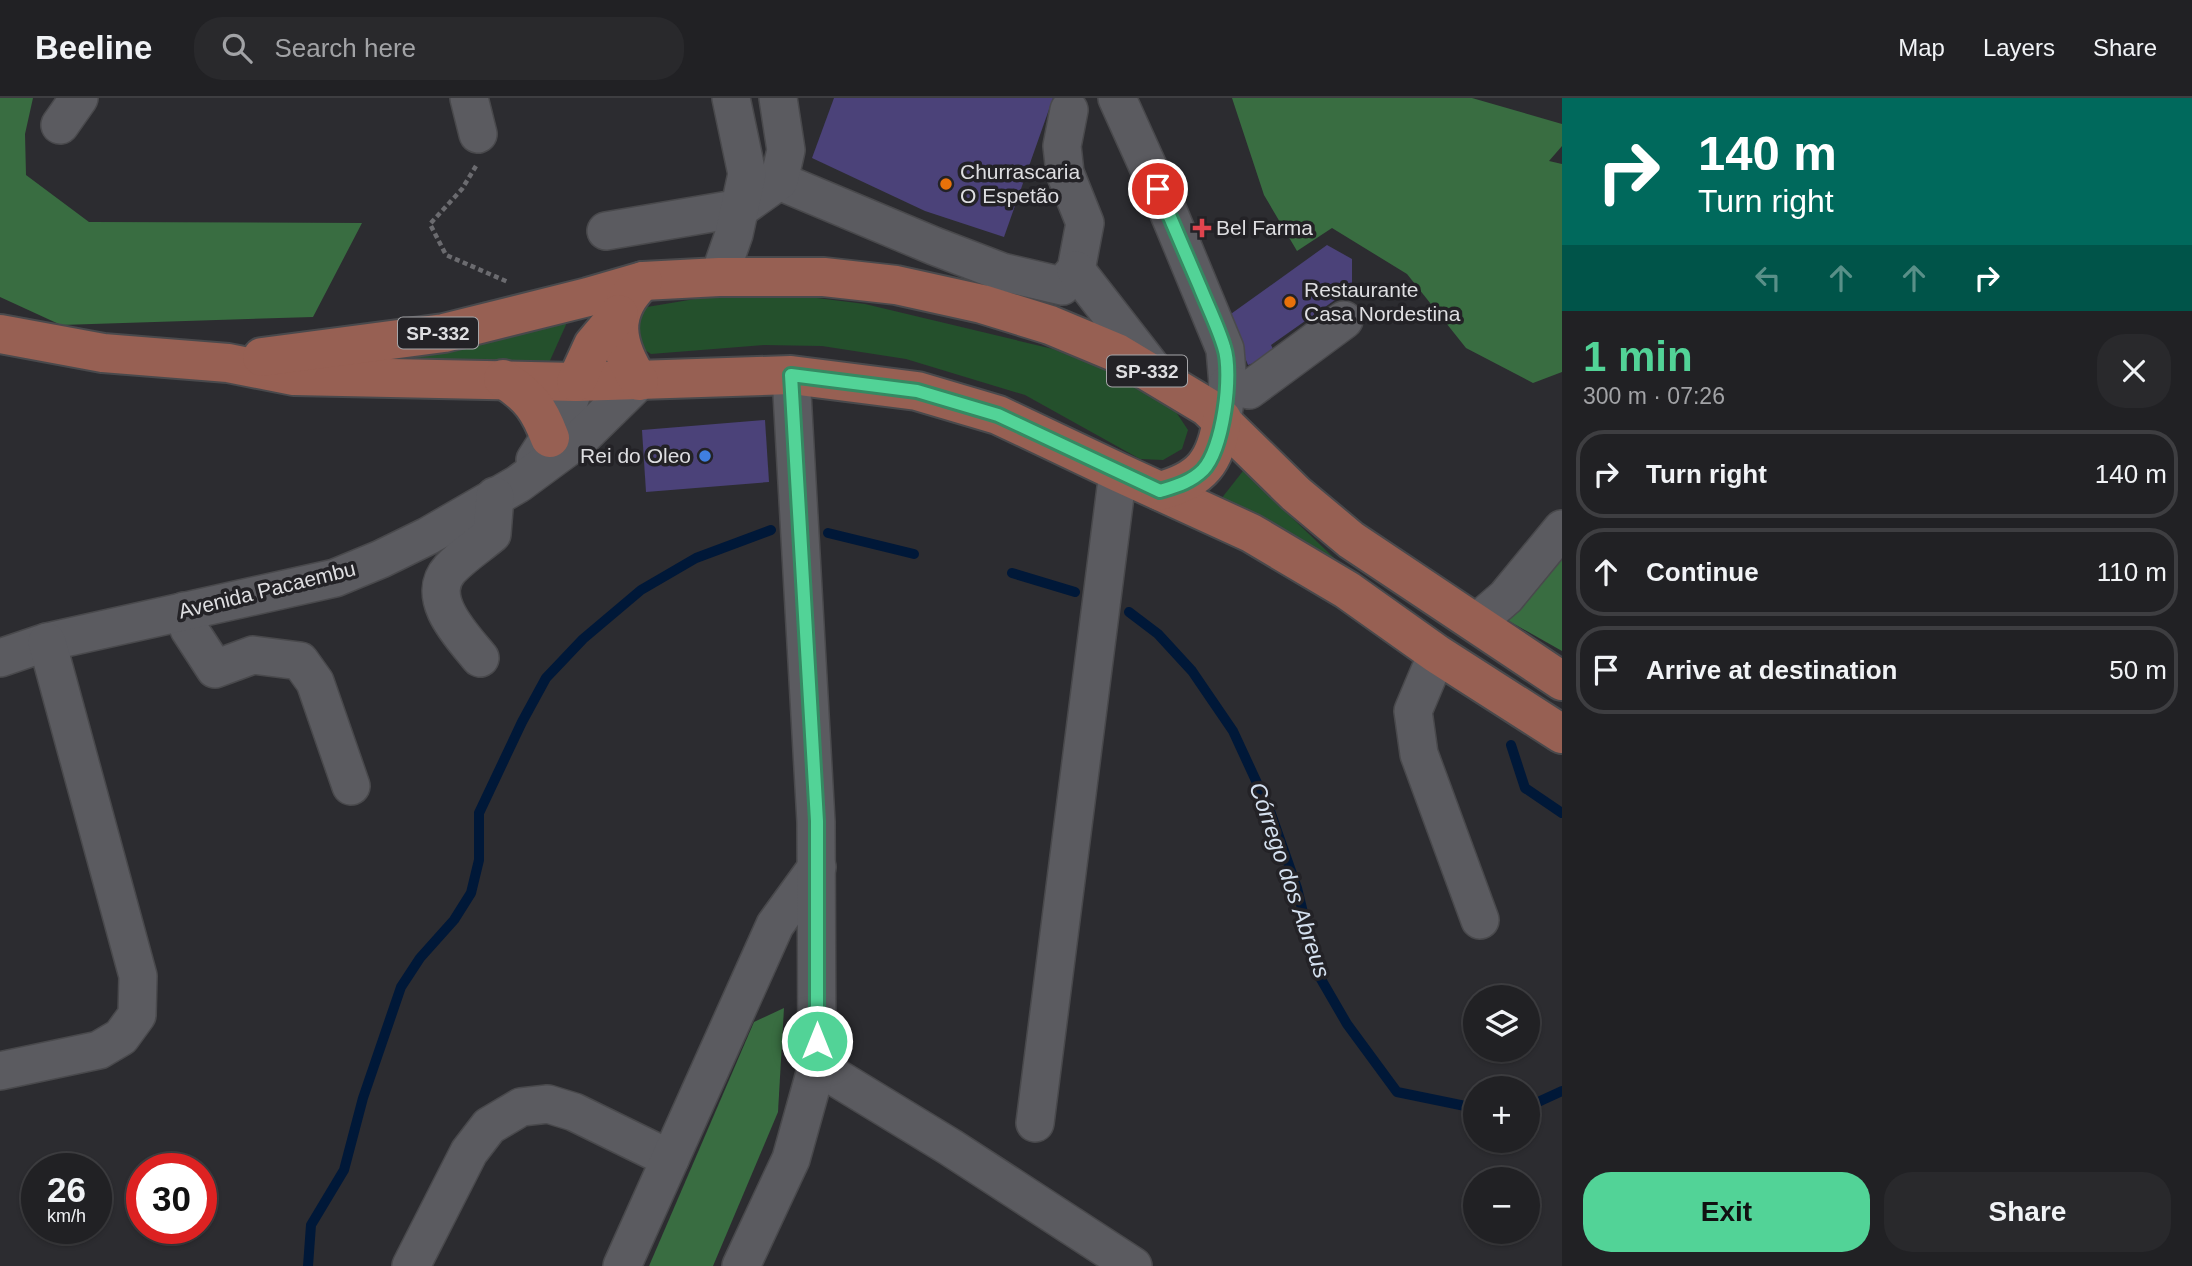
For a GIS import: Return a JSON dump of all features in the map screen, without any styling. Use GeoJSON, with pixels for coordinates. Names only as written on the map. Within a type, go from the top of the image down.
{"type":"FeatureCollection","features":[{"type":"Feature","properties":{"kind":"main road","name":"SP-332"},"geometry":{"type":"LineString","coordinates":[[228,363],[444,332],[643,281],[719,277],[824,277],[897,285],[982,304],[1050,325],[1117,353],[1207,407],[1225,402],[1296,494],[1351,540],[1562,681]]}},
{"type":"Feature","properties":{"kind":"main road"},"geometry":{"type":"LineString","coordinates":[[576,382],[593,345],[620,314],[632,291],[643,281]]}},
{"type":"Feature","properties":{"kind":"main road"},"geometry":{"type":"LineString","coordinates":[[620,314],[622,349],[639,381]]}},
{"type":"Feature","properties":{"kind":"main road","name":"SP-332"},"geometry":{"type":"LineString","coordinates":[[0,334],[103,353],[228,363],[294,376],[576,382],[791,375],[917,391],[998,415],[1251,533],[1335,582],[1437,654],[1562,734]]}},
{"type":"Feature","properties":{"kind":"main road"},"geometry":{"type":"LineString","coordinates":[[503,379],[531,401],[542,416],[550,438]]}},
{"type":"Feature","properties":{"kind":"main road"},"geometry":{"type":"LineString","coordinates":[[1160,491],[1191,479],[1205,468],[1219,438],[1225,402]]}},
{"type":"Feature","properties":{"kind":"street"},"geometry":{"type":"LineString","coordinates":[[469,98],[478,134]]}},
{"type":"Feature","properties":{"kind":"street"},"geometry":{"type":"LineString","coordinates":[[719,277],[741,208],[747,174],[731,98]]}},
{"type":"Feature","properties":{"kind":"street"},"geometry":{"type":"LineString","coordinates":[[606,231],[741,208],[779,181],[786,150],[778,98]]}},
{"type":"Feature","properties":{"kind":"street"},"geometry":{"type":"LineString","coordinates":[[1117,98],[1168,211],[1225,349],[1225,402],[1249,390],[1344,320]]}},
{"type":"Feature","properties":{"kind":"street"},"geometry":{"type":"LineString","coordinates":[[779,181],[1002,272],[1062,286],[1076,270],[1085,223],[1065,173],[1062,146],[1069,110]]}},
{"type":"Feature","properties":{"kind":"street"},"geometry":{"type":"LineString","coordinates":[[1076,270],[1161,379]]}},
{"type":"Feature","properties":{"kind":"street"},"geometry":{"type":"LineString","coordinates":[[741,1266],[791,1159],[817,1066],[817,821],[791,375]]}},
{"type":"Feature","properties":{"kind":"street","name":"Avenida Pacaembu"},"geometry":{"type":"LineString","coordinates":[[0,658],[47,642],[335,578],[404,548],[507,490],[582,437],[639,381]]}},
{"type":"Feature","properties":{"kind":"street"},"geometry":{"type":"LineString","coordinates":[[480,658],[450,622],[440,591],[448,570],[492,534],[507,490],[550,438],[565,412],[576,382]]}},
{"type":"Feature","properties":{"kind":"street"},"geometry":{"type":"LineString","coordinates":[[1035,1123],[1118,472]]}},
{"type":"Feature","properties":{"kind":"street"},"geometry":{"type":"LineString","coordinates":[[1476,623],[1506,597],[1562,529]]}},
{"type":"Feature","properties":{"kind":"street"},"geometry":{"type":"LineString","coordinates":[[184,611],[189,629],[215,670],[253,655],[300,661],[315,682],[351,786]]}},
{"type":"Feature","properties":{"kind":"street"},"geometry":{"type":"LineString","coordinates":[[0,1071],[99,1050],[121,1037],[137,1014],[138,976],[47,642]]}},
{"type":"Feature","properties":{"kind":"street"},"geometry":{"type":"LineString","coordinates":[[1437,654],[1413,711],[1419,754],[1480,920]]}},
{"type":"Feature","properties":{"kind":"street"},"geometry":{"type":"LineString","coordinates":[[622,1266],[775,925],[817,867]]}},
{"type":"Feature","properties":{"kind":"street"},"geometry":{"type":"LineString","coordinates":[[817,1066],[950,1147],[1133,1266]]}},
{"type":"Feature","properties":{"kind":"street"},"geometry":{"type":"LineString","coordinates":[[411,1266],[469,1152],[489,1126],[521,1107],[548,1104],[574,1112],[670,1159]]}},
{"type":"Feature","properties":{"kind":"path"},"geometry":{"type":"LineString","coordinates":[[478,134],[479,161],[462,189],[430,224],[446,255],[510,283]]}},
{"type":"Feature","properties":{"kind":"green space"},"geometry":{"type":"Polygon","coordinates":[[[0,98],[33,98],[25,134],[26,175],[89,222],[362,223],[313,317],[61,325],[0,297],[0,98]]]}},
{"type":"Feature","properties":{"kind":"green space"},"geometry":{"type":"Polygon","coordinates":[[[1232,98],[1472,98],[1562,124],[1562,146],[1549,161],[1562,164],[1562,372],[1533,383],[1466,348],[1407,274],[1332,228],[1297,251],[1264,195],[1232,98]]]}},
{"type":"Feature","properties":{"kind":"green space"},"geometry":{"type":"Polygon","coordinates":[[[809,297],[865,304],[1053,349],[1150,388],[1176,412],[1188,430],[1182,449],[1163,460],[1140,459],[1025,395],[906,359],[822,346],[764,345],[651,354],[636,344],[635,318],[647,307],[701,298],[809,297]]]}},
{"type":"Feature","properties":{"kind":"green space"},"geometry":{"type":"Polygon","coordinates":[[[569,318],[548,365],[385,359],[569,318]]]}},
{"type":"Feature","properties":{"kind":"green space"},"geometry":{"type":"Polygon","coordinates":[[[1243,471],[1353,576],[1221,499],[1243,471]]]}},
{"type":"Feature","properties":{"kind":"green space"},"geometry":{"type":"Polygon","coordinates":[[[1562,554],[1562,651],[1507,620],[1562,554]]]}},
{"type":"Feature","properties":{"kind":"green space"},"geometry":{"type":"Polygon","coordinates":[[[784,1008],[778,1112],[713,1266],[649,1266],[754,1022],[784,1008]]]}},
{"type":"Feature","properties":{"kind":"building","name":"Churrascaria O Espetão"},"geometry":{"type":"Polygon","coordinates":[[[834,98],[1053,98],[1004,237],[925,211],[812,158],[834,98]]]}},
{"type":"Feature","properties":{"kind":"building","name":"Restaurante Casa Nordestina"},"geometry":{"type":"Polygon","coordinates":[[[1327,245],[1352,259],[1352,288],[1271,345],[1276,355],[1248,365],[1228,316],[1327,245]]]}},
{"type":"Feature","properties":{"kind":"building","name":"Rei do Oleo"},"geometry":{"type":"Polygon","coordinates":[[[765,420],[769,482],[646,492],[642,430],[765,420]]]}},
{"type":"Feature","properties":{"kind":"waterway","name":"Córrego dos Abreus"},"geometry":{"type":"LineString","coordinates":[[308,1266],[311,1225],[344,1170],[363,1098],[401,987],[420,958],[454,920],[471,893],[479,860],[479,813],[546,678],[583,639],[641,590],[696,558],[771,530]]}},
{"type":"Feature","properties":{"kind":"waterway","name":"Córrego dos Abreus"},"geometry":{"type":"LineString","coordinates":[[828,533],[914,554]]}},
{"type":"Feature","properties":{"kind":"waterway","name":"Córrego dos Abreus"},"geometry":{"type":"LineString","coordinates":[[1012,573],[1075,592]]}},
{"type":"Feature","properties":{"kind":"waterway","name":"Córrego dos Abreus"},"geometry":{"type":"LineString","coordinates":[[1129,612],[1158,634],[1192,671],[1233,731],[1270,811],[1297,888],[1318,974],[1347,1024],[1397,1092],[1463,1106]]}},
{"type":"Feature","properties":{"kind":"waterway","name":"Córrego dos Abreus"},"geometry":{"type":"LineString","coordinates":[[1511,745],[1525,788],[1562,813]]}},
{"type":"Feature","properties":{"kind":"waterway","name":"Córrego dos Abreus"},"geometry":{"type":"LineString","coordinates":[[1540,1101],[1562,1091]]}},
{"type":"Feature","properties":{"kind":"place","name":"Churrascaria O Espetão"},"geometry":{"type":"Point","coordinates":[946,184]}},
{"type":"Feature","properties":{"kind":"place","name":"Bel Farma"},"geometry":{"type":"Point","coordinates":[1202,228]}},
{"type":"Feature","properties":{"kind":"place","name":"Restaurante Casa Nordestina"},"geometry":{"type":"Point","coordinates":[1290,302]}},
{"type":"Feature","properties":{"kind":"place","name":"Rei do Oleo"},"geometry":{"type":"Point","coordinates":[705,456]}},
{"type":"Feature","properties":{"kind":"route"},"geometry":{"type":"LineString","coordinates":[[817,1041],[817,821],[791,375],[917,391],[998,415],[1160,491],[1191,479],[1205,468],[1219,438],[1228,384],[1225,349],[1158,189]]}}]}
